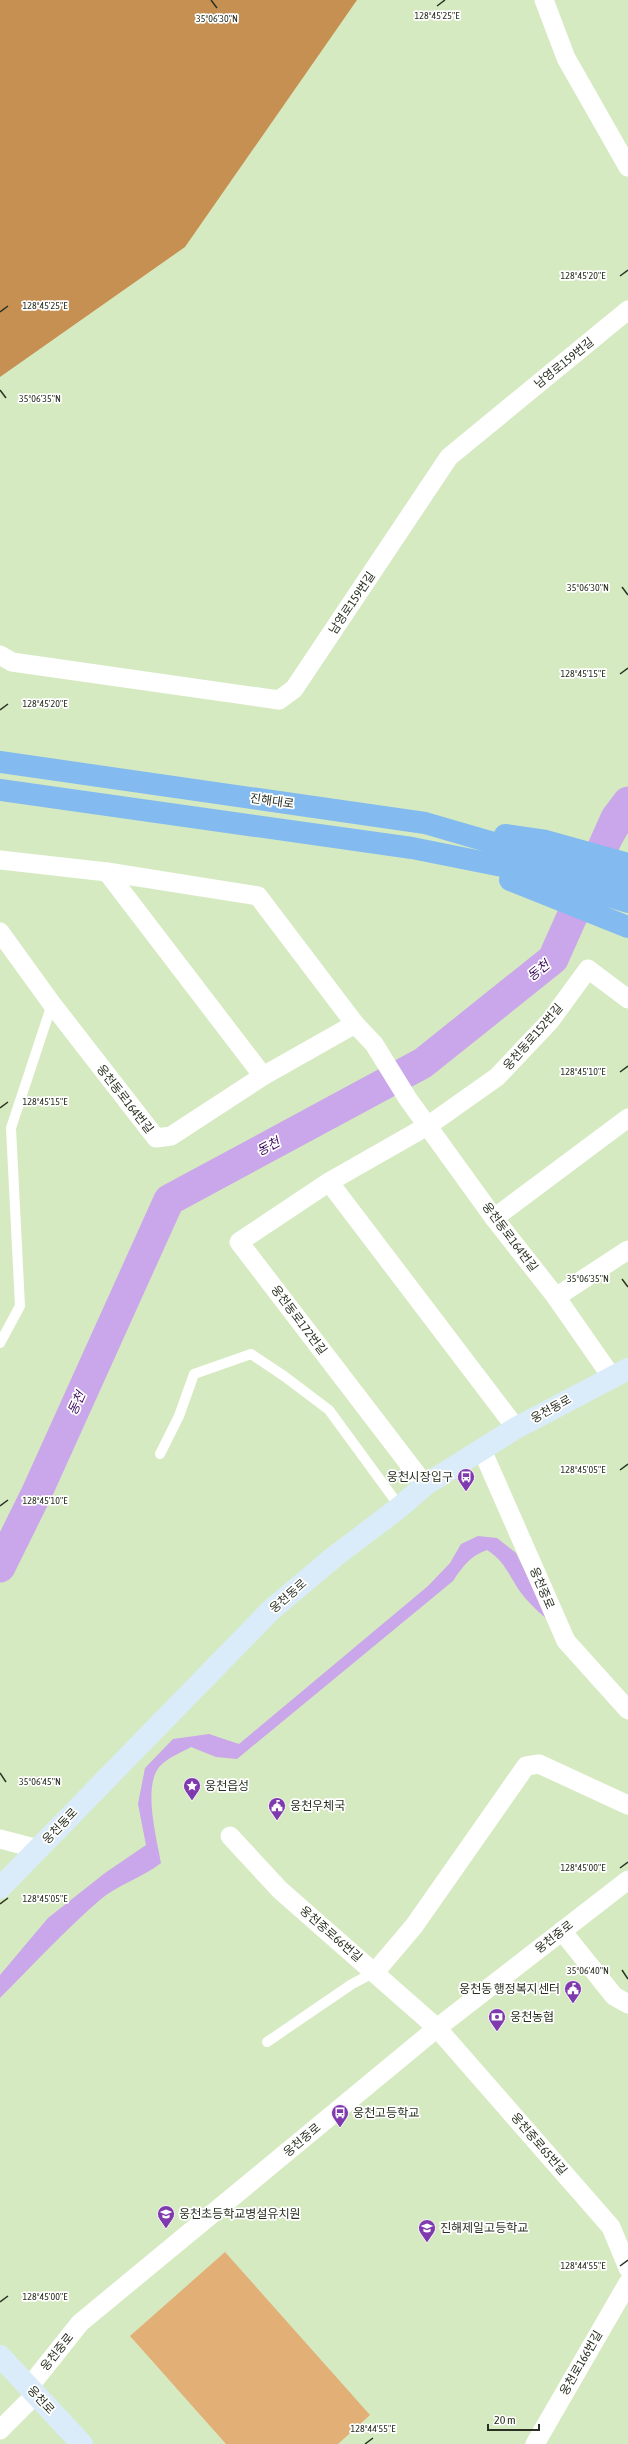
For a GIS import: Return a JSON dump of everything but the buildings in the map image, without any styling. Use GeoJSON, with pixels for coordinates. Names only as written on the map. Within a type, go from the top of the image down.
{"type":"FeatureCollection","features":[{"type":"Feature","properties":{"kind":"highway","name":"진해대로"},"geometry":{"type":"LineString","coordinates":[[0,762],[425,823],[543,849]]}},
{"type":"Feature","properties":{"kind":"highway"},"geometry":{"type":"LineString","coordinates":[[0,790],[412,848],[517,876],[626,894]]}},
{"type":"Feature","properties":{"kind":"highway"},"geometry":{"type":"LineString","coordinates":[[543,849],[628,864]]}},
{"type":"Feature","properties":{"kind":"highway"},"geometry":{"type":"LineString","coordinates":[[543,849],[626,894]]}},
{"type":"Feature","properties":{"kind":"highway"},"geometry":{"type":"LineString","coordinates":[[517,876],[600,916],[628,927]]}},
{"type":"Feature","properties":{"kind":"main road","name":"웅천동로"},"geometry":{"type":"LineString","coordinates":[[0,1888],[271,1610],[334,1557],[400,1507],[425,1485],[516,1428],[620,1372]]}},
{"type":"Feature","properties":{"kind":"main road","name":"웅천로"},"geometry":{"type":"LineString","coordinates":[[0,2356],[82,2444]]}},
{"type":"Feature","properties":{"kind":"street"},"geometry":{"type":"LineString","coordinates":[[544,0],[566,58],[628,167]]}},
{"type":"Feature","properties":{"kind":"street","name":"남영로159번길"},"geometry":{"type":"LineString","coordinates":[[0,655],[12,662],[279,700],[294,689],[449,457],[628,310]]}},
{"type":"Feature","properties":{"kind":"street"},"geometry":{"type":"LineString","coordinates":[[0,860],[107,872],[258,896],[355,1024]]}},
{"type":"Feature","properties":{"kind":"street"},"geometry":{"type":"LineString","coordinates":[[107,872],[263,1076]]}},
{"type":"Feature","properties":{"kind":"street","name":"웅천동로164번길"},"geometry":{"type":"LineString","coordinates":[[0,932],[52,1004],[156,1138],[171,1136],[263,1076],[355,1024],[374,1044],[408,1099],[429,1126],[494,1218],[556,1297],[620,1372]]}},
{"type":"Feature","properties":{"kind":"street","name":"웅천동로152번길"},"geometry":{"type":"LineString","coordinates":[[429,1126],[497,1077],[550,1021],[588,969],[628,999]]}},
{"type":"Feature","properties":{"kind":"street"},"geometry":{"type":"LineString","coordinates":[[494,1218],[628,1118]]}},
{"type":"Feature","properties":{"kind":"street","name":"웅천동로172번길"},"geometry":{"type":"LineString","coordinates":[[425,1485],[239,1242],[329,1182],[429,1126]]}},
{"type":"Feature","properties":{"kind":"street"},"geometry":{"type":"LineString","coordinates":[[329,1182],[516,1428]]}},
{"type":"Feature","properties":{"kind":"street"},"geometry":{"type":"LineString","coordinates":[[556,1297],[628,1250]]}},
{"type":"Feature","properties":{"kind":"street","name":"웅천중로"},"geometry":{"type":"LineString","coordinates":[[482,1450],[566,1642],[628,1710]]}},
{"type":"Feature","properties":{"kind":"street"},"geometry":{"type":"LineString","coordinates":[[375,1972],[414,1926],[526,1766],[539,1764],[628,1805]]}},
{"type":"Feature","properties":{"kind":"street","name":"웅천중로66번길"},"geometry":{"type":"LineString","coordinates":[[230,1836],[280,1890],[437,2028]]}},
{"type":"Feature","properties":{"kind":"street"},"geometry":{"type":"LineString","coordinates":[[0,1839],[38,1849]]}},
{"type":"Feature","properties":{"kind":"street","name":"웅천중로"},"geometry":{"type":"LineString","coordinates":[[0,2430],[33,2390],[80,2324],[437,2028],[628,1880]]}},
{"type":"Feature","properties":{"kind":"street"},"geometry":{"type":"LineString","coordinates":[[562,1931],[614,1996],[628,2004]]}},
{"type":"Feature","properties":{"kind":"street","name":"웅천중로65번길"},"geometry":{"type":"LineString","coordinates":[[437,2028],[611,2227],[628,2268]]}},
{"type":"Feature","properties":{"kind":"street","name":"웅천로166번길"},"geometry":{"type":"LineString","coordinates":[[535,2444],[628,2283]]}},
{"type":"Feature","properties":{"kind":"lane"},"geometry":{"type":"LineString","coordinates":[[0,1343],[20,1306],[11,1128],[52,1004]]}},
{"type":"Feature","properties":{"kind":"lane"},"geometry":{"type":"LineString","coordinates":[[160,1454],[179,1416],[194,1374],[251,1354],[284,1376],[329,1410],[400,1507]]}},
{"type":"Feature","properties":{"kind":"lane"},"geometry":{"type":"LineString","coordinates":[[267,2042],[352,1984],[375,1972]]}},
{"type":"Feature","properties":{"kind":"shaded area"},"geometry":{"type":"Polygon","coordinates":[[[0,0],[357,0],[185,247],[0,377],[0,0]]]}},
{"type":"Feature","properties":{"kind":"shaded area"},"geometry":{"type":"Polygon","coordinates":[[[628,802],[628,833],[553,959],[616,818],[628,802]]]}},
{"type":"Feature","properties":{"kind":"shaded area"},"geometry":{"type":"Polygon","coordinates":[[[478,1536],[497,1538],[516,1553],[549,1621],[526,1599],[500,1561],[487,1550],[481,1552],[471,1558],[453,1581],[237,1759],[216,1757],[191,1747],[165,1761],[156,1772],[152,1784],[151,1797],[154,1826],[161,1863],[146,1873],[115,1889],[101,1899],[62,1935],[0,1998],[0,1975],[48,1918],[105,1873],[146,1845],[138,1804],[145,1768],[173,1739],[209,1734],[239,1744],[428,1586],[450,1563],[461,1544],[478,1536]]]}},
{"type":"Feature","properties":{"kind":"shaded area"},"geometry":{"type":"Polygon","coordinates":[[[225,2252],[370,2415],[338,2444],[226,2444],[130,2336],[225,2252]]]}},
{"type":"Feature","properties":{"kind":"waterway","name":"동천"},"geometry":{"type":"LineString","coordinates":[[0,1567],[38,1490],[169,1200],[423,1063],[553,959],[616,818],[628,802]]}},
{"type":"Feature","properties":{"kind":"place","name":"웅천시장입구"},"geometry":{"type":"Point","coordinates":[466,1492]}},
{"type":"Feature","properties":{"kind":"place","name":"웅천읍성"},"geometry":{"type":"Point","coordinates":[192,1801]}},
{"type":"Feature","properties":{"kind":"place","name":"웅천우체국"},"geometry":{"type":"Point","coordinates":[277,1821]}},
{"type":"Feature","properties":{"kind":"place","name":"웅천동 행정복지센터"},"geometry":{"type":"Point","coordinates":[573,2004]}},
{"type":"Feature","properties":{"kind":"place","name":"웅천농협"},"geometry":{"type":"Point","coordinates":[497,2032]}},
{"type":"Feature","properties":{"kind":"place","name":"웅천고등학교"},"geometry":{"type":"Point","coordinates":[340,2128]}},
{"type":"Feature","properties":{"kind":"place","name":"웅천초등학교병설유치원"},"geometry":{"type":"Point","coordinates":[166,2229]}},
{"type":"Feature","properties":{"kind":"place","name":"진해제일고등학교"},"geometry":{"type":"Point","coordinates":[427,2243]}}]}
